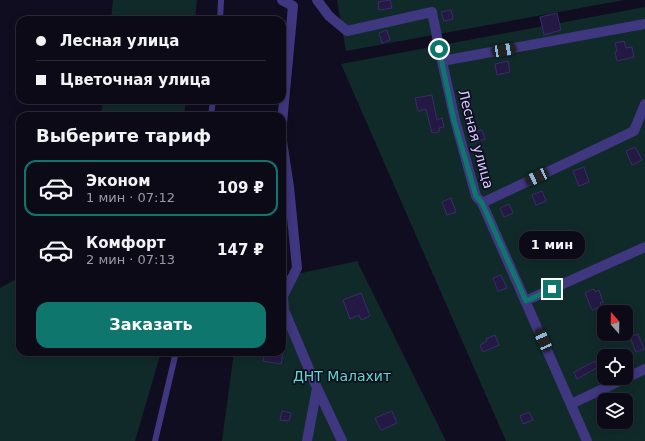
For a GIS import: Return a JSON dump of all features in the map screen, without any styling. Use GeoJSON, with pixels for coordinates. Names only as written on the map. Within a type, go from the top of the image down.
{"type":"FeatureCollection","features":[{"type":"Feature","properties":{"kind":"street"},"geometry":{"type":"LineString","coordinates":[[282,0],[296,3],[286,89]]}},
{"type":"Feature","properties":{"kind":"street","name":"Лесная улица"},"geometry":{"type":"LineString","coordinates":[[317,0],[329,16],[347,31],[432,12],[454,120],[476,196],[482,203],[587,441]]}},
{"type":"Feature","properties":{"kind":"street"},"geometry":{"type":"LineString","coordinates":[[442,61],[645,24]]}},
{"type":"Feature","properties":{"kind":"street"},"geometry":{"type":"LineString","coordinates":[[482,203],[634,131],[645,104]]}},
{"type":"Feature","properties":{"kind":"street"},"geometry":{"type":"LineString","coordinates":[[286,167],[297,268],[286,290]]}},
{"type":"Feature","properties":{"kind":"street"},"geometry":{"type":"LineString","coordinates":[[526,301],[645,247]]}},
{"type":"Feature","properties":{"kind":"street"},"geometry":{"type":"LineString","coordinates":[[286,315],[317,388],[342,441]]}},
{"type":"Feature","properties":{"kind":"street"},"geometry":{"type":"LineString","coordinates":[[633,375],[645,369]]}},
{"type":"Feature","properties":{"kind":"street"},"geometry":{"type":"LineString","coordinates":[[571,404],[611,385]]}},
{"type":"Feature","properties":{"kind":"street"},"geometry":{"type":"LineString","coordinates":[[307,441],[317,388]]}},
{"type":"Feature","properties":{"kind":"lane"},"geometry":{"type":"LineString","coordinates":[[220,16],[221,0]]}},
{"type":"Feature","properties":{"kind":"lane"},"geometry":{"type":"LineString","coordinates":[[155,441],[175,356]]}},
{"type":"Feature","properties":{"kind":"green space"},"geometry":{"type":"Polygon","coordinates":[[[113,0],[197,0],[195,16],[111,16],[113,0]]]}},
{"type":"Feature","properties":{"kind":"green space"},"geometry":{"type":"Polygon","coordinates":[[[337,0],[624,0],[346,51],[337,0]]]}},
{"type":"Feature","properties":{"kind":"green space"},"geometry":{"type":"Polygon","coordinates":[[[645,7],[645,441],[506,441],[341,64],[645,7]]]}},
{"type":"Feature","properties":{"kind":"green space"},"geometry":{"type":"Polygon","coordinates":[[[102,104],[186,104],[184,112],[102,112],[102,104]]]}},
{"type":"Feature","properties":{"kind":"green space","name":"ДНТ Малахит"},"geometry":{"type":"Polygon","coordinates":[[[357,261],[446,441],[222,441],[233,356],[286,356],[286,275],[357,261]]]}},
{"type":"Feature","properties":{"kind":"green space"},"geometry":{"type":"Polygon","coordinates":[[[16,279],[16,356],[160,356],[135,441],[0,441],[0,288],[16,279]]]}},
{"type":"Feature","properties":{"kind":"building"},"geometry":{"type":"Polygon","coordinates":[[[390,0],[392,8],[379,10],[378,2],[390,0]]]}},
{"type":"Feature","properties":{"kind":"building"},"geometry":{"type":"Polygon","coordinates":[[[451,10],[453,19],[444,21],[441,12],[451,10]]]}},
{"type":"Feature","properties":{"kind":"building"},"geometry":{"type":"Polygon","coordinates":[[[557,13],[561,30],[544,35],[540,17],[557,13]]]}},
{"type":"Feature","properties":{"kind":"building"},"geometry":{"type":"Polygon","coordinates":[[[387,30],[390,40],[382,43],[379,33],[387,30]]]}},
{"type":"Feature","properties":{"kind":"building"},"geometry":{"type":"Polygon","coordinates":[[[624,41],[626,48],[632,47],[634,57],[617,61],[615,43],[624,41]]]}},
{"type":"Feature","properties":{"kind":"building"},"geometry":{"type":"Polygon","coordinates":[[[508,61],[510,72],[497,75],[495,64],[508,61]]]}},
{"type":"Feature","properties":{"kind":"building"},"geometry":{"type":"Polygon","coordinates":[[[432,95],[437,120],[442,118],[444,127],[439,128],[439,132],[432,133],[426,109],[418,111],[415,98],[432,95]]]}},
{"type":"Feature","properties":{"kind":"building"},"geometry":{"type":"Polygon","coordinates":[[[482,130],[485,139],[472,143],[469,134],[482,130]]]}},
{"type":"Feature","properties":{"kind":"building"},"geometry":{"type":"Polygon","coordinates":[[[635,147],[642,160],[632,165],[626,151],[635,147]]]}},
{"type":"Feature","properties":{"kind":"building"},"geometry":{"type":"Polygon","coordinates":[[[584,167],[589,182],[579,186],[573,171],[584,167]]]}},
{"type":"Feature","properties":{"kind":"building"},"geometry":{"type":"Polygon","coordinates":[[[542,191],[546,201],[536,205],[532,195],[542,191]]]}},
{"type":"Feature","properties":{"kind":"building"},"geometry":{"type":"Polygon","coordinates":[[[451,198],[456,212],[447,215],[442,202],[451,198]]]}},
{"type":"Feature","properties":{"kind":"building"},"geometry":{"type":"Polygon","coordinates":[[[509,204],[513,213],[504,217],[500,208],[509,204]]]}},
{"type":"Feature","properties":{"kind":"building"},"geometry":{"type":"Polygon","coordinates":[[[570,230],[576,243],[571,245],[572,249],[565,253],[563,248],[553,253],[547,239],[570,230]]]}},
{"type":"Feature","properties":{"kind":"building"},"geometry":{"type":"Polygon","coordinates":[[[501,275],[507,288],[498,291],[493,278],[501,275]]]}},
{"type":"Feature","properties":{"kind":"building"},"geometry":{"type":"Polygon","coordinates":[[[594,289],[595,292],[599,290],[603,302],[600,303],[601,305],[597,305],[597,308],[592,310],[585,293],[594,289]]]}},
{"type":"Feature","properties":{"kind":"building"},"geometry":{"type":"Polygon","coordinates":[[[361,293],[370,316],[361,320],[359,315],[350,319],[343,300],[361,293]]]}},
{"type":"Feature","properties":{"kind":"building"},"geometry":{"type":"Polygon","coordinates":[[[638,334],[644,349],[636,352],[632,341],[633,341],[633,336],[638,334]]]}},
{"type":"Feature","properties":{"kind":"building"},"geometry":{"type":"Polygon","coordinates":[[[495,335],[499,345],[483,352],[480,345],[487,341],[486,339],[495,335]]]}},
{"type":"Feature","properties":{"kind":"building"},"geometry":{"type":"Polygon","coordinates":[[[264,356],[282,356],[281,364],[263,361],[264,356]]]}},
{"type":"Feature","properties":{"kind":"building"},"geometry":{"type":"Polygon","coordinates":[[[595,361],[597,365],[597,368],[577,379],[574,372],[595,361]]]}},
{"type":"Feature","properties":{"kind":"building"},"geometry":{"type":"Polygon","coordinates":[[[282,411],[291,413],[289,421],[280,420],[282,411]]]}},
{"type":"Feature","properties":{"kind":"building"},"geometry":{"type":"Polygon","coordinates":[[[392,411],[397,423],[381,430],[375,418],[392,411]]]}},
{"type":"Feature","properties":{"kind":"building"},"geometry":{"type":"Polygon","coordinates":[[[529,412],[533,420],[523,424],[520,416],[529,412]]]}},
{"type":"Feature","properties":{"kind":"route"},"geometry":{"type":"LineString","coordinates":[[439,49],[454,120],[476,196],[482,203],[526,301],[552,289]]}}]}
